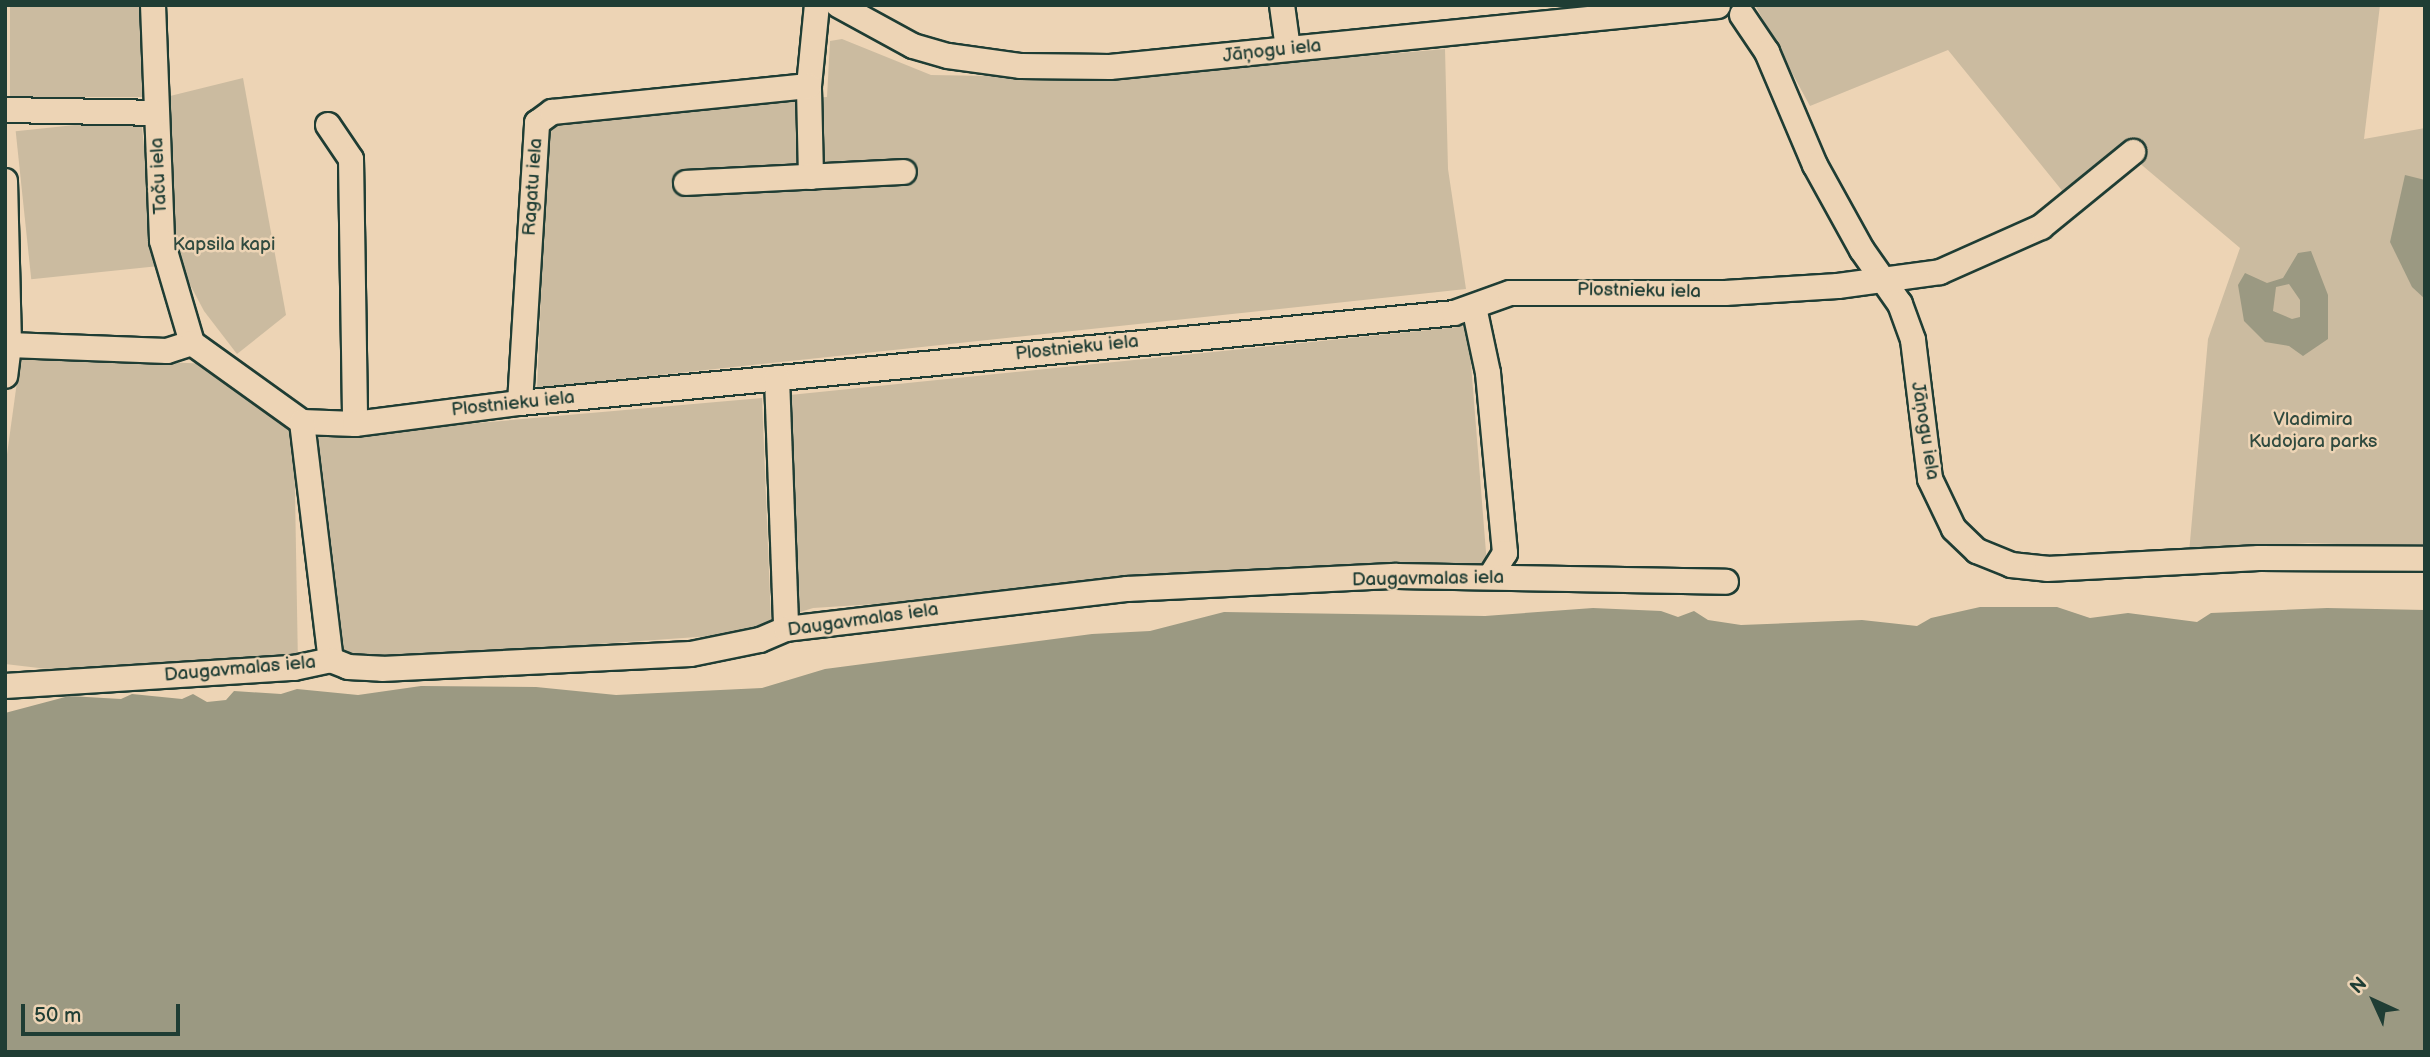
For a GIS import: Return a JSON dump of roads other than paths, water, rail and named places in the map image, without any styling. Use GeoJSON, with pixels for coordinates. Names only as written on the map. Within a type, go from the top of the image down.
{"type":"FeatureCollection","features":[{"type":"Feature","properties":{"kind":"street","name":"Taču iela"},"geometry":{"type":"LineString","coordinates":[[153,5],[162,241],[192,343]]}},
{"type":"Feature","properties":{"kind":"street"},"geometry":{"type":"LineString","coordinates":[[810,177],[809,86],[817,5]]}},
{"type":"Feature","properties":{"kind":"street","name":"Jāņogu iela"},"geometry":{"type":"LineString","coordinates":[[838,5],[913,46],[948,56],[1021,66],[1110,67],[1718,6],[1727,18],[1745,10],[1767,52],[1815,165],[1900,304],[1913,340],[1926,457],[1934,489],[1954,529],[1990,558],[2047,569],[2259,558],[2425,559]]}},
{"type":"Feature","properties":{"kind":"street"},"geometry":{"type":"LineString","coordinates":[[1282,5],[1287,49]]}},
{"type":"Feature","properties":{"kind":"street","name":"Ragatu iela"},"geometry":{"type":"LineString","coordinates":[[520,403],[537,123],[558,111],[809,86]]}},
{"type":"Feature","properties":{"kind":"street"},"geometry":{"type":"LineString","coordinates":[[5,110],[156,113]]}},
{"type":"Feature","properties":{"kind":"street"},"geometry":{"type":"LineString","coordinates":[[328,125],[351,159],[355,424]]}},
{"type":"Feature","properties":{"kind":"street","name":"Plostnieku iela"},"geometry":{"type":"LineString","coordinates":[[302,422],[355,424],[520,403],[1305,329],[1454,313],[1510,293],[1725,293],[1883,280],[1940,272],[2041,227],[2133,152]]}},
{"type":"Feature","properties":{"kind":"street"},"geometry":{"type":"LineString","coordinates":[[686,183],[904,172]]}},
{"type":"Feature","properties":{"kind":"street"},"geometry":{"type":"LineString","coordinates":[[5,181],[9,345],[5,376]]}},
{"type":"Feature","properties":{"kind":"street"},"geometry":{"type":"LineString","coordinates":[[1474,307],[1488,373],[1505,553],[1490,577]]}},
{"type":"Feature","properties":{"kind":"street"},"geometry":{"type":"LineString","coordinates":[[9,345],[167,351],[192,343],[302,422],[331,660]]}},
{"type":"Feature","properties":{"kind":"street"},"geometry":{"type":"LineString","coordinates":[[777,378],[786,629]]}},
{"type":"Feature","properties":{"kind":"street","name":"Daugavmalas iela"},"geometry":{"type":"LineString","coordinates":[[5,685],[294,667],[331,660],[348,667],[382,669],[611,660],[691,654],[760,640],[786,629],[1127,589],[1397,576],[1726,582]]}},
{"type":"Feature","properties":{"kind":"park label","name":"Kapsila kapi"},"geometry":{"type":"Point","coordinates":[224,245]}},
{"type":"Feature","properties":{"kind":"park label","name":"Vladimira Kudojara parks"},"geometry":{"type":"Point","coordinates":[2313,431]}}]}
